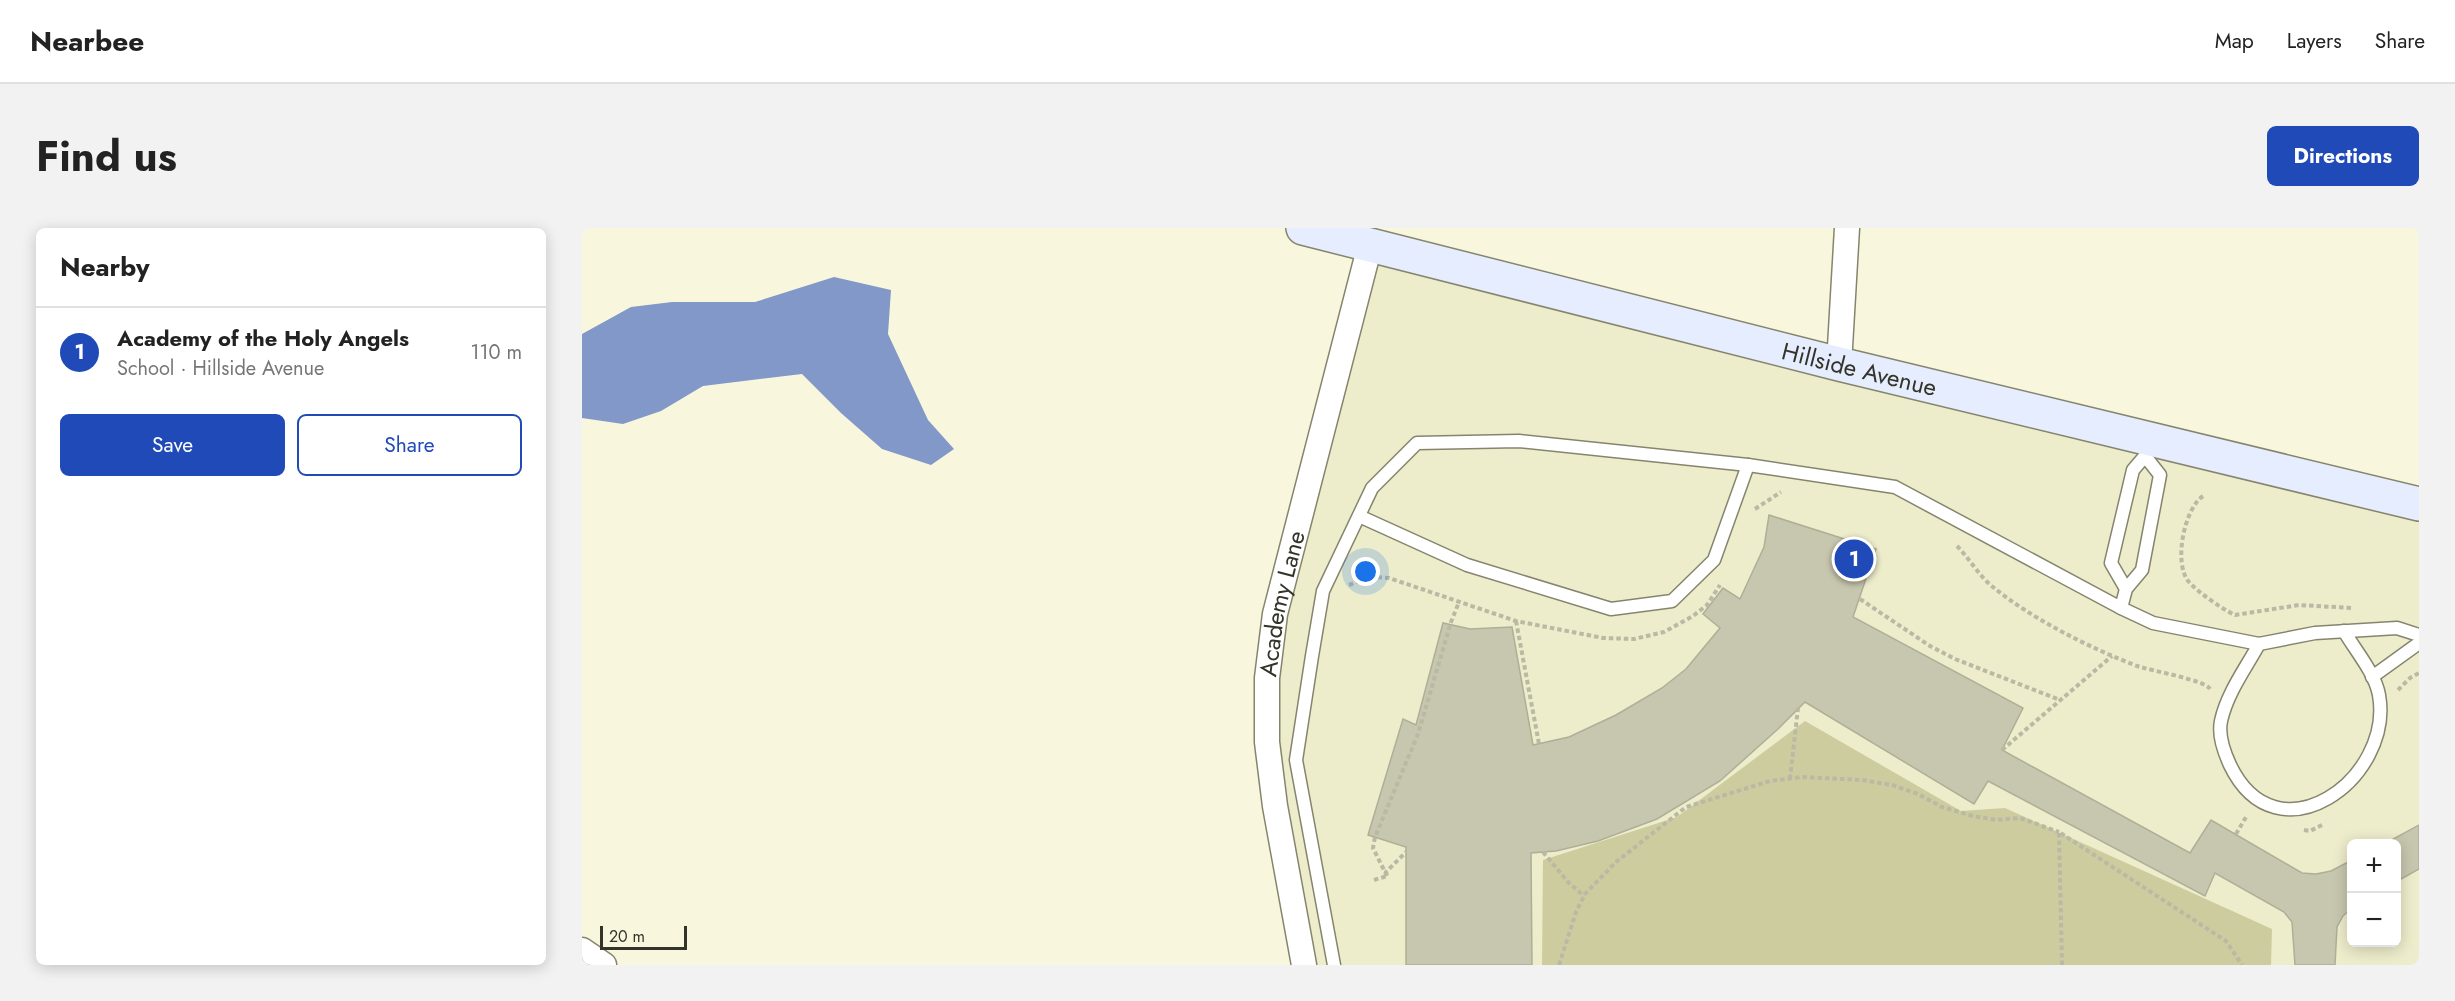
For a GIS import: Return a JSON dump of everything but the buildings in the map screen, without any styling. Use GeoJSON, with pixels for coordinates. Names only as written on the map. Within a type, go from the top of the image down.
{"type":"FeatureCollection","features":[{"type":"Feature","properties":{"kind":"main road","name":"Hillside Avenue"},"geometry":{"type":"LineString","coordinates":[[1304,228],[1839,364],[2147,447],[2419,504]]}},
{"type":"Feature","properties":{"kind":"street"},"geometry":{"type":"LineString","coordinates":[[1839,364],[1847,228]]}},
{"type":"Feature","properties":{"kind":"street","name":"Academy Lane"},"geometry":{"type":"LineString","coordinates":[[1304,965],[1275,806],[1267,742],[1268,678],[1275,614],[1369,249],[1428,260]]}},
{"type":"Feature","properties":{"kind":"street"},"geometry":{"type":"LineString","coordinates":[[582,950],[604,965]]}},
{"type":"Feature","properties":{"kind":"lane"},"geometry":{"type":"LineString","coordinates":[[1334,965],[1296,760],[1323,591],[1372,488],[1417,443],[1519,441],[1748,465],[1895,487],[2153,623],[2259,644],[2315,633],[2397,628],[2419,635]]}},
{"type":"Feature","properties":{"kind":"lane"},"geometry":{"type":"LineString","coordinates":[[2126,589],[2111,563],[2133,470],[2147,447]]}},
{"type":"Feature","properties":{"kind":"lane"},"geometry":{"type":"LineString","coordinates":[[2121,608],[2126,589],[2142,570],[2160,475],[2147,447]]}},
{"type":"Feature","properties":{"kind":"lane"},"geometry":{"type":"LineString","coordinates":[[1359,516],[1467,565],[1611,609],[1672,601],[1714,561],[1748,465]]}},
{"type":"Feature","properties":{"kind":"lane"},"geometry":{"type":"LineString","coordinates":[[2259,644],[2228,699],[2220,724],[2224,752],[2236,777],[2256,797],[2281,809],[2304,809],[2330,798],[2349,782],[2366,761],[2377,736],[2380,713],[2379,693],[2344,631]]}},
{"type":"Feature","properties":{"kind":"lane"},"geometry":{"type":"LineString","coordinates":[[2372,677],[2419,643]]}},
{"type":"Feature","properties":{"kind":"path"},"geometry":{"type":"LineString","coordinates":[[1752,511],[1786,490]]}},
{"type":"Feature","properties":{"kind":"path"},"geometry":{"type":"LineString","coordinates":[[2203,496],[2197,499],[2186,519],[2182,541],[2182,563],[2189,582],[2226,611],[2235,615],[2299,605],[2355,609]]}},
{"type":"Feature","properties":{"kind":"path"},"geometry":{"type":"LineString","coordinates":[[1952,540],[1991,586],[2014,603],[2096,650],[2156,672],[2202,682],[2209,686],[2212,697]]}},
{"type":"Feature","properties":{"kind":"path"},"geometry":{"type":"LineString","coordinates":[[1343,592],[1346,586],[1353,582],[1371,577],[1389,578],[1516,621],[1603,638],[1634,639],[1664,632],[1694,616],[1707,605],[1723,579]]}},
{"type":"Feature","properties":{"kind":"path"},"geometry":{"type":"LineString","coordinates":[[1860,599],[1930,646],[1955,659],[2060,700]]}},
{"type":"Feature","properties":{"kind":"path"},"geometry":{"type":"LineString","coordinates":[[1388,876],[1373,848],[1375,837],[1418,734],[1451,622],[1460,602]]}},
{"type":"Feature","properties":{"kind":"path"},"geometry":{"type":"LineString","coordinates":[[1516,621],[1539,744]]}},
{"type":"Feature","properties":{"kind":"path"},"geometry":{"type":"LineString","coordinates":[[2002,750],[2112,656]]}},
{"type":"Feature","properties":{"kind":"path"},"geometry":{"type":"LineString","coordinates":[[2394,696],[2410,678],[2419,673]]}},
{"type":"Feature","properties":{"kind":"path"},"geometry":{"type":"LineString","coordinates":[[1790,779],[1798,708]]}},
{"type":"Feature","properties":{"kind":"path"},"geometry":{"type":"LineString","coordinates":[[1559,965],[1576,912],[1584,896],[1616,862],[1686,807],[1770,781],[1790,779],[1862,780],[1892,785],[1918,794],[1942,807],[1973,816],[1996,820],[2020,818],[2059,832],[2226,941],[2242,965]]}},
{"type":"Feature","properties":{"kind":"path"},"geometry":{"type":"LineString","coordinates":[[2236,834],[2248,818],[2239,811]]}},
{"type":"Feature","properties":{"kind":"path"},"geometry":{"type":"LineString","coordinates":[[2299,830],[2310,831],[2326,823]]}},
{"type":"Feature","properties":{"kind":"path"},"geometry":{"type":"LineString","coordinates":[[2059,832],[2062,965]]}},
{"type":"Feature","properties":{"kind":"path"},"geometry":{"type":"LineString","coordinates":[[1388,876],[1386,872],[1406,852]]}},
{"type":"Feature","properties":{"kind":"path"},"geometry":{"type":"LineString","coordinates":[[1543,852],[1569,883],[1584,896]]}},
{"type":"Feature","properties":{"kind":"path"},"geometry":{"type":"LineString","coordinates":[[1374,880],[1388,876]]}},
{"type":"Feature","properties":{"kind":"shaded area"},"geometry":{"type":"Polygon","coordinates":[[[1369,249],[2419,505],[2419,965],[1304,965],[1267,678],[1369,249]]]}},
{"type":"Feature","properties":{"kind":"shaded area"},"geometry":{"type":"Polygon","coordinates":[[[1805,721],[1961,811],[2005,808],[2272,929],[2271,965],[1542,965],[1543,860],[1677,817],[1805,721]]]}},
{"type":"Feature","properties":{"kind":"water"},"geometry":{"type":"Polygon","coordinates":[[[834,277],[891,290],[888,334],[928,420],[954,449],[931,465],[882,449],[802,374],[703,386],[661,411],[623,424],[582,418],[582,334],[631,307],[672,302],[755,302],[834,277]]]}},
{"type":"Feature","properties":{"kind":"place","name":"Academy of the Holy Angels"},"geometry":{"type":"Point","coordinates":[1854,559]}}]}
